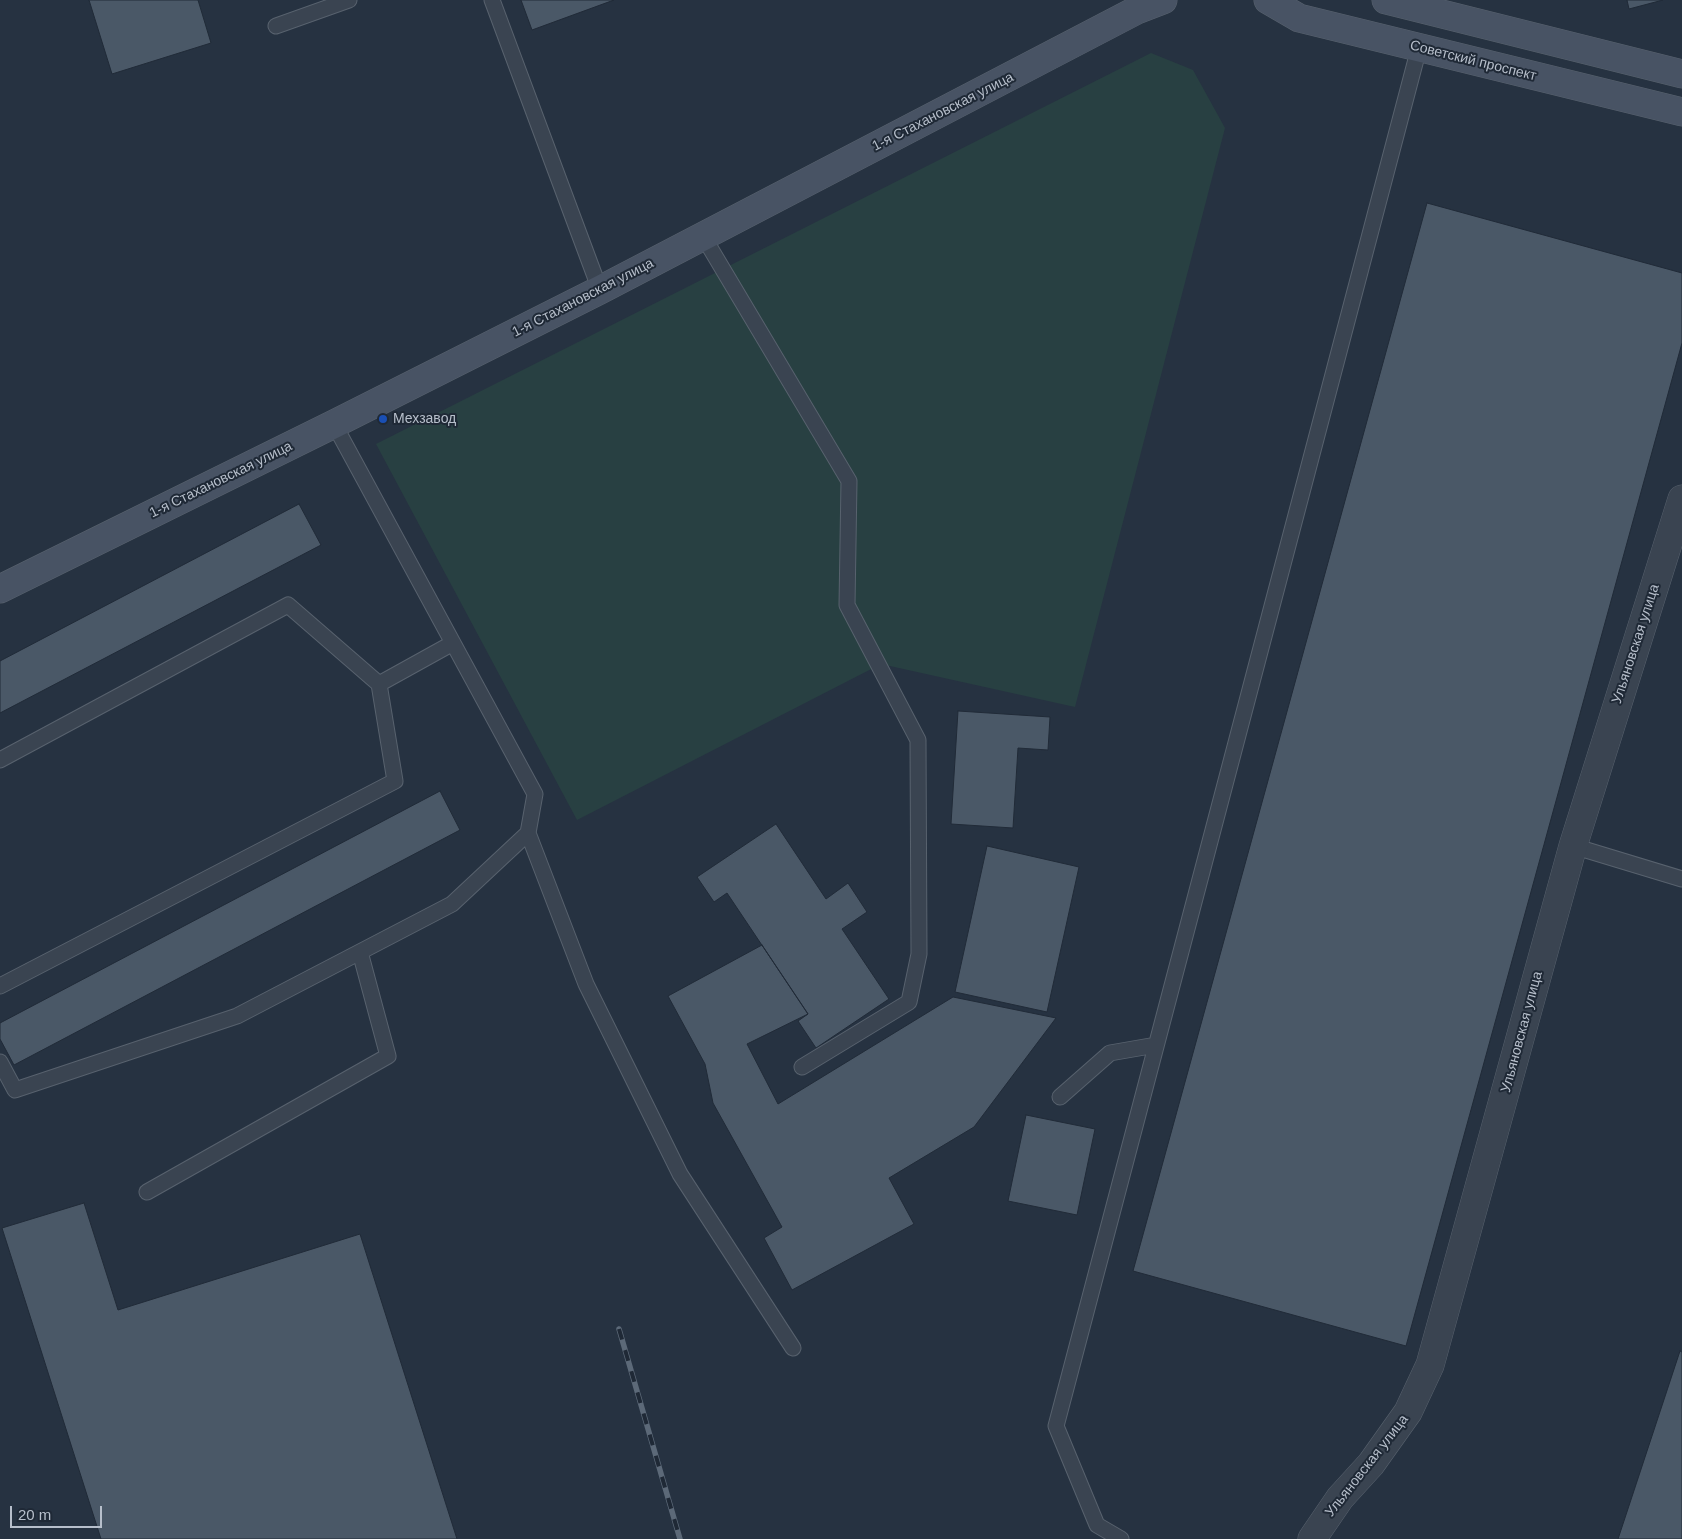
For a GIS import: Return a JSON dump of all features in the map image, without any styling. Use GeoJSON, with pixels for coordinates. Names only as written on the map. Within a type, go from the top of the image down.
{"type":"FeatureCollection","features":[{"type":"Feature","properties":{"kind":"main road","name":"1-я Стахановская улица"},"geometry":{"type":"LineString","coordinates":[[0,589],[600,290],[1137,10],[1163,0]]}},
{"type":"Feature","properties":{"kind":"main road","name":"Советский проспект"},"geometry":{"type":"LineString","coordinates":[[1268,0],[1299,18],[1682,112]]}},
{"type":"Feature","properties":{"kind":"main road"},"geometry":{"type":"LineString","coordinates":[[1386,0],[1682,74]]}},
{"type":"Feature","properties":{"kind":"street","name":"Ульяновская улица"},"geometry":{"type":"LineString","coordinates":[[1312,1539],[1340,1498],[1371,1464],[1408,1412],[1430,1365],[1573,846],[1682,499]]}},
{"type":"Feature","properties":{"kind":"lane"},"geometry":{"type":"LineString","coordinates":[[276,26],[349,0]]}},
{"type":"Feature","properties":{"kind":"lane"},"geometry":{"type":"LineString","coordinates":[[492,0],[600,290]]}},
{"type":"Feature","properties":{"kind":"lane"},"geometry":{"type":"LineString","coordinates":[[1121,1539],[1097,1525],[1056,1426],[1419,48]]}},
{"type":"Feature","properties":{"kind":"lane"},"geometry":{"type":"LineString","coordinates":[[703,236],[849,481],[847,605],[918,740],[919,954],[909,1002],[802,1067]]}},
{"type":"Feature","properties":{"kind":"lane"},"geometry":{"type":"LineString","coordinates":[[334,424],[535,794],[528,833],[586,984],[680,1174],[793,1348]]}},
{"type":"Feature","properties":{"kind":"lane"},"geometry":{"type":"LineString","coordinates":[[0,760],[288,605],[379,684],[394,781],[0,986]]}},
{"type":"Feature","properties":{"kind":"lane"},"geometry":{"type":"LineString","coordinates":[[379,684],[453,642]]}},
{"type":"Feature","properties":{"kind":"lane"},"geometry":{"type":"LineString","coordinates":[[0,1062],[14,1090],[237,1016],[452,904],[528,833]]}},
{"type":"Feature","properties":{"kind":"lane"},"geometry":{"type":"LineString","coordinates":[[1573,846],[1682,878]]}},
{"type":"Feature","properties":{"kind":"lane"},"geometry":{"type":"LineString","coordinates":[[147,1192],[388,1056],[360,952]]}},
{"type":"Feature","properties":{"kind":"lane"},"geometry":{"type":"LineString","coordinates":[[1060,1097],[1110,1053],[1156,1044]]}},
{"type":"Feature","properties":{"kind":"green space"},"geometry":{"type":"Polygon","coordinates":[[[1151,53],[1193,70],[1225,128],[1075,707],[881,664],[577,820],[376,444],[1151,53]]]}},
{"type":"Feature","properties":{"kind":"building"},"geometry":{"type":"Polygon","coordinates":[[[89,0],[198,0],[211,43],[112,74],[89,0]]]}},
{"type":"Feature","properties":{"kind":"building"},"geometry":{"type":"Polygon","coordinates":[[[521,0],[614,0],[532,30],[521,0]]]}},
{"type":"Feature","properties":{"kind":"building"},"geometry":{"type":"Polygon","coordinates":[[[1627,0],[1663,0],[1629,9],[1627,0]]]}},
{"type":"Feature","properties":{"kind":"building"},"geometry":{"type":"Polygon","coordinates":[[[1427,203],[1682,273],[1682,343],[1406,1346],[1133,1271],[1427,203]]]}},
{"type":"Feature","properties":{"kind":"building"},"geometry":{"type":"Polygon","coordinates":[[[299,504],[321,545],[0,713],[0,661],[299,504]]]}},
{"type":"Feature","properties":{"kind":"building"},"geometry":{"type":"Polygon","coordinates":[[[958,711],[1050,717],[1048,750],[1018,748],[1013,828],[951,824],[958,711]]]}},
{"type":"Feature","properties":{"kind":"building"},"geometry":{"type":"Polygon","coordinates":[[[440,791],[460,830],[14,1065],[0,1039],[0,1023],[440,791]]]}},
{"type":"Feature","properties":{"kind":"building"},"geometry":{"type":"Polygon","coordinates":[[[776,824],[826,899],[848,883],[867,912],[842,929],[889,999],[816,1048],[798,1021],[808,1014],[727,893],[714,902],[697,877],[776,824]]]}},
{"type":"Feature","properties":{"kind":"building"},"geometry":{"type":"Polygon","coordinates":[[[987,846],[1079,867],[1047,1012],[955,992],[987,846]]]}},
{"type":"Feature","properties":{"kind":"building"},"geometry":{"type":"Polygon","coordinates":[[[762,945],[808,1014],[747,1044],[778,1104],[953,997],[1056,1018],[974,1127],[889,1178],[914,1224],[792,1290],[764,1238],[782,1227],[713,1103],[705,1064],[668,996],[762,945]]]}},
{"type":"Feature","properties":{"kind":"building"},"geometry":{"type":"Polygon","coordinates":[[[1026,1115],[1095,1129],[1077,1215],[1008,1201],[1026,1115]]]}},
{"type":"Feature","properties":{"kind":"building"},"geometry":{"type":"Polygon","coordinates":[[[84,1203],[118,1310],[360,1234],[457,1539],[101,1539],[2,1228],[84,1203]]]}},
{"type":"Feature","properties":{"kind":"building"},"geometry":{"type":"Polygon","coordinates":[[[1680,1351],[1682,1352],[1682,1539],[1618,1539],[1680,1351]]]}},
{"type":"Feature","properties":{"kind":"railway"},"geometry":{"type":"LineString","coordinates":[[619,1329],[680,1539]]}},
{"type":"Feature","properties":{"kind":"place","name":"Мехзавод"},"geometry":{"type":"Point","coordinates":[383,419]}}]}
